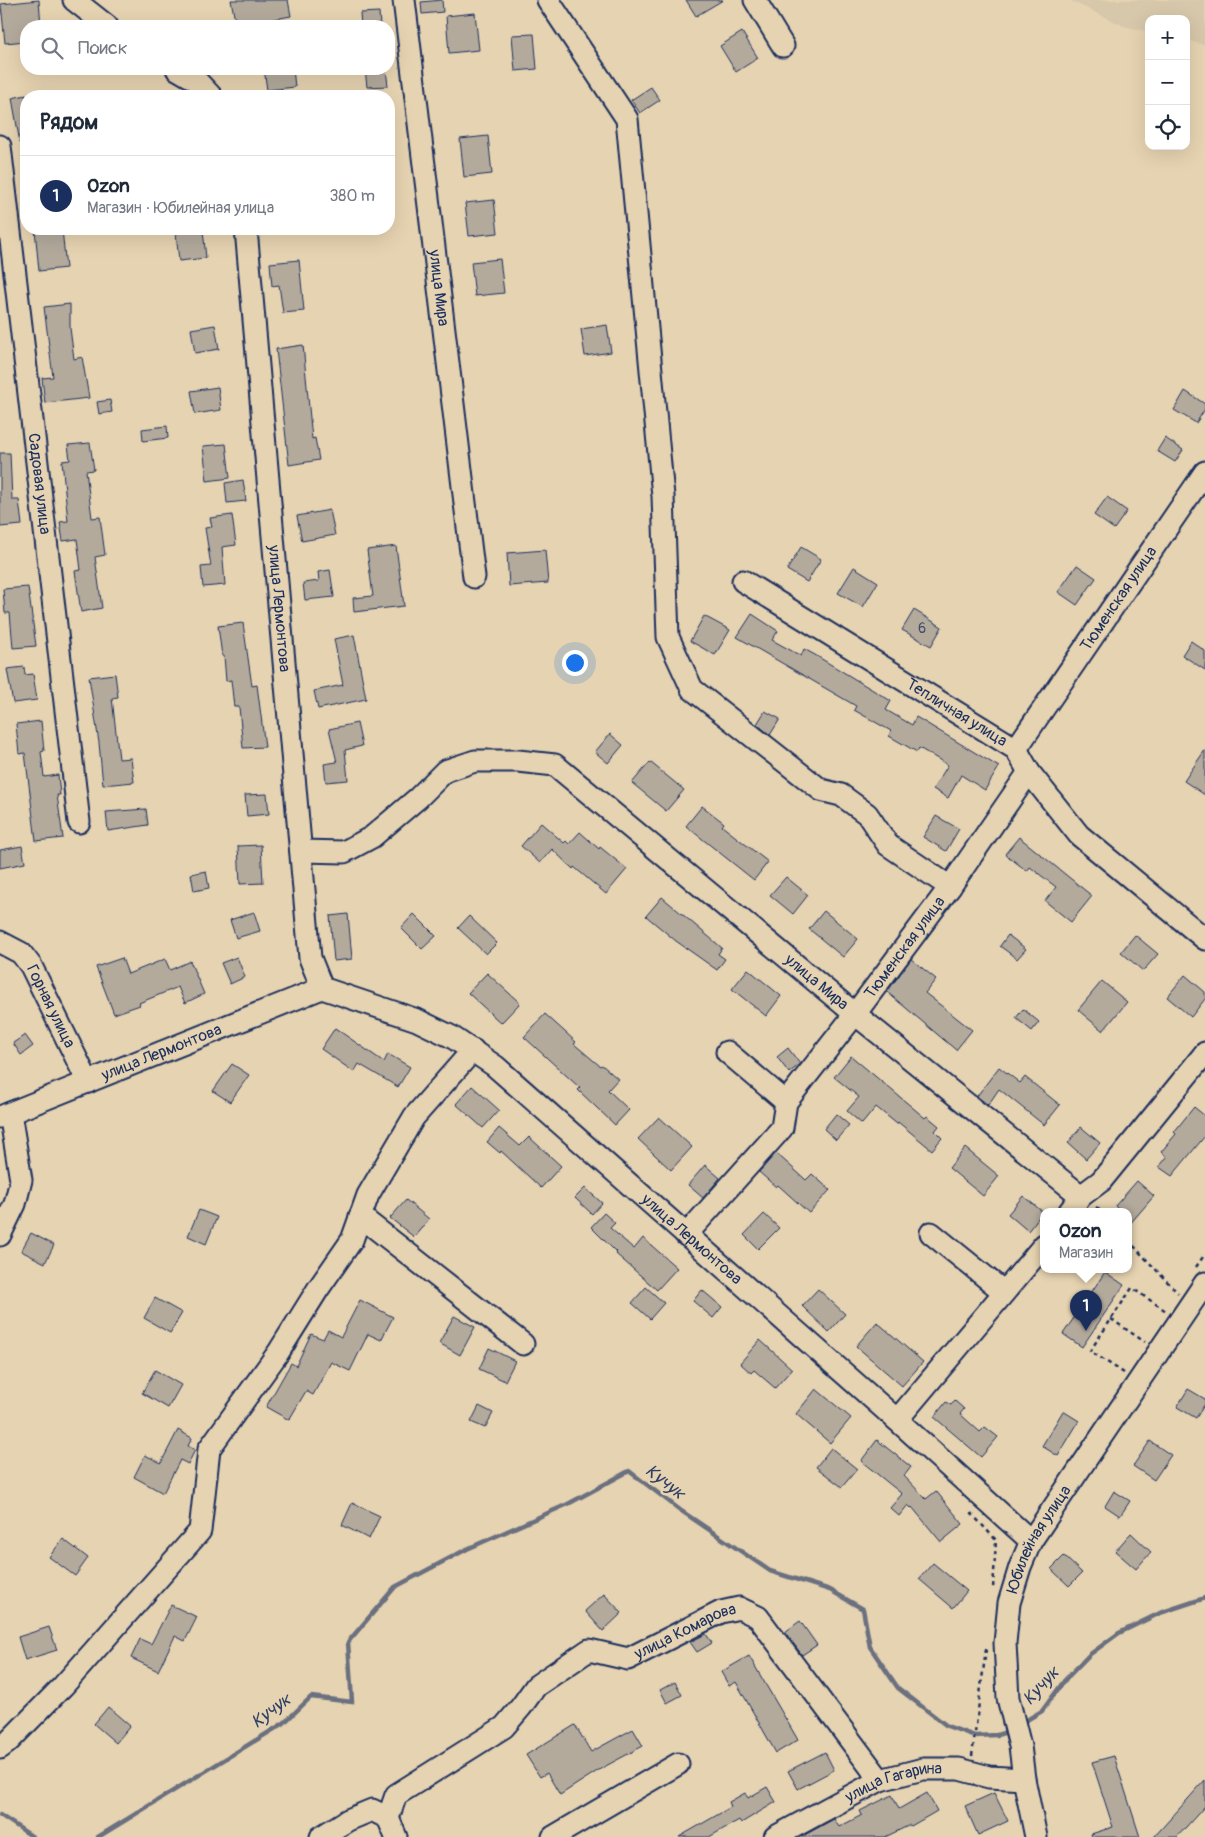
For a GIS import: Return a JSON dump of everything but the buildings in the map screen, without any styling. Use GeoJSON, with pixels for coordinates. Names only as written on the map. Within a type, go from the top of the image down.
{"type":"FeatureCollection","features":[{"type":"Feature","properties":{"kind":"street"},"geometry":{"type":"LineString","coordinates":[[74,0],[99,20]]}},
{"type":"Feature","properties":{"kind":"street","name":"улица Мира"},"geometry":{"type":"LineString","coordinates":[[404,0],[474,577]]}},
{"type":"Feature","properties":{"kind":"street"},"geometry":{"type":"LineString","coordinates":[[548,0],[627,119],[663,496],[668,637],[692,690],[821,790],[841,795],[867,814],[888,845],[950,887]]}},
{"type":"Feature","properties":{"kind":"street"},"geometry":{"type":"LineString","coordinates":[[755,0],[784,46]]}},
{"type":"Feature","properties":{"kind":"street"},"geometry":{"type":"LineString","coordinates":[[187,75],[196,80],[205,90]]}},
{"type":"Feature","properties":{"kind":"street","name":"Садовая улица"},"geometry":{"type":"LineString","coordinates":[[0,146],[79,822]]}},
{"type":"Feature","properties":{"kind":"street","name":"улица Лермонтова"},"geometry":{"type":"LineString","coordinates":[[247,235],[310,958],[322,988]]}},
{"type":"Feature","properties":{"kind":"street","name":"Тюменская улица"},"geometry":{"type":"LineString","coordinates":[[1016,749],[1205,472]]}},
{"type":"Feature","properties":{"kind":"street","name":"Тепличная улица"},"geometry":{"type":"LineString","coordinates":[[743,581],[1016,749],[1029,772],[1079,835],[1205,939]]}},
{"type":"Feature","properties":{"kind":"street","name":"улица Мира"},"geometry":{"type":"LineString","coordinates":[[301,850],[344,852],[372,837],[418,798],[445,770],[475,761],[518,761],[555,766],[855,1014],[1075,1204]]}},
{"type":"Feature","properties":{"kind":"street","name":"Тюменская улица"},"geometry":{"type":"LineString","coordinates":[[686,1235],[782,1128],[786,1102],[950,887],[1029,772]]}},
{"type":"Feature","properties":{"kind":"street","name":"Горная улица"},"geometry":{"type":"LineString","coordinates":[[0,942],[22,953],[31,966],[88,1082]]}},
{"type":"Feature","properties":{"kind":"street","name":"улица Лермонтова"},"geometry":{"type":"LineString","coordinates":[[5,1115],[322,988],[417,1020],[452,1037],[495,1066],[897,1420],[1031,1541]]}},
{"type":"Feature","properties":{"kind":"street"},"geometry":{"type":"LineString","coordinates":[[0,1748],[63,1686],[200,1531],[209,1449],[278,1353],[352,1240],[368,1195],[414,1117],[473,1050]]}},
{"type":"Feature","properties":{"kind":"street"},"geometry":{"type":"LineString","coordinates":[[727,1052],[786,1102]]}},
{"type":"Feature","properties":{"kind":"street"},"geometry":{"type":"LineString","coordinates":[[1075,1204],[1101,1181],[1205,1053]]}},
{"type":"Feature","properties":{"kind":"street"},"geometry":{"type":"LineString","coordinates":[[0,1235],[15,1204],[21,1180],[5,1115]]}},
{"type":"Feature","properties":{"kind":"street"},"geometry":{"type":"LineString","coordinates":[[360,1216],[523,1344]]}},
{"type":"Feature","properties":{"kind":"street"},"geometry":{"type":"LineString","coordinates":[[931,1233],[1004,1292]]}},
{"type":"Feature","properties":{"kind":"street"},"geometry":{"type":"LineString","coordinates":[[897,1420],[1040,1250]]}},
{"type":"Feature","properties":{"kind":"street","name":"Юбилейная улица"},"geometry":{"type":"LineString","coordinates":[[1036,1837],[1024,1779],[1020,1746],[1008,1698],[1005,1643],[1009,1603],[1020,1567],[1031,1541],[1205,1283]]}},
{"type":"Feature","properties":{"kind":"street","name":"улица Комарова"},"geometry":{"type":"LineString","coordinates":[[392,1827],[396,1795],[504,1727],[536,1686],[589,1650],[628,1659],[721,1612],[738,1608],[758,1617],[880,1780]]}},
{"type":"Feature","properties":{"kind":"street"},"geometry":{"type":"LineString","coordinates":[[553,1837],[678,1764]]}},
{"type":"Feature","properties":{"kind":"street","name":"улица Гагарина"},"geometry":{"type":"LineString","coordinates":[[775,1837],[880,1780],[923,1769],[959,1769],[989,1777],[1024,1779]]}},
{"type":"Feature","properties":{"kind":"street"},"geometry":{"type":"LineString","coordinates":[[322,1837],[348,1820],[372,1810],[392,1827]]}},
{"type":"Feature","properties":{"kind":"path"},"geometry":{"type":"LineString","coordinates":[[1132,1244],[1179,1294]]}},
{"type":"Feature","properties":{"kind":"path"},"geometry":{"type":"LineString","coordinates":[[1130,1368],[1126,1375],[1090,1350],[1132,1288],[1167,1311]]}},
{"type":"Feature","properties":{"kind":"path"},"geometry":{"type":"LineString","coordinates":[[1111,1319],[1146,1343]]}},
{"type":"Feature","properties":{"kind":"path"},"geometry":{"type":"LineString","coordinates":[[971,1513],[996,1540],[993,1595]]}},
{"type":"Feature","properties":{"kind":"path"},"geometry":{"type":"LineString","coordinates":[[973,1748],[987,1642]]}},
{"type":"Feature","properties":{"kind":"shaded area"},"geometry":{"type":"Polygon","coordinates":[[[1069,0],[1205,0],[1205,45],[1190,41],[1190,15],[1145,15],[1145,31],[1124,26],[1069,0]]]}},
{"type":"Feature","properties":{"kind":"waterway","name":"Кучук"},"geometry":{"type":"LineString","coordinates":[[98,1837],[284,1723],[311,1697],[352,1702],[348,1642],[395,1587],[467,1549],[568,1504],[629,1471],[680,1510],[770,1571],[830,1590],[863,1609],[870,1647],[898,1688],[947,1726],[975,1736],[997,1735],[1010,1731]]}},
{"type":"Feature","properties":{"kind":"waterway","name":"Кучук"},"geometry":{"type":"LineString","coordinates":[[1020,1724],[1042,1711],[1064,1681],[1089,1655],[1119,1633],[1160,1613],[1205,1598]]}},
{"type":"Feature","properties":{"kind":"waterway","name":"Кучук"},"geometry":{"type":"LineString","coordinates":[[0,1815],[33,1837]]}},
{"type":"Feature","properties":{"kind":"place","name":"Ozon"},"geometry":{"type":"Point","coordinates":[1086,1331]}}]}
